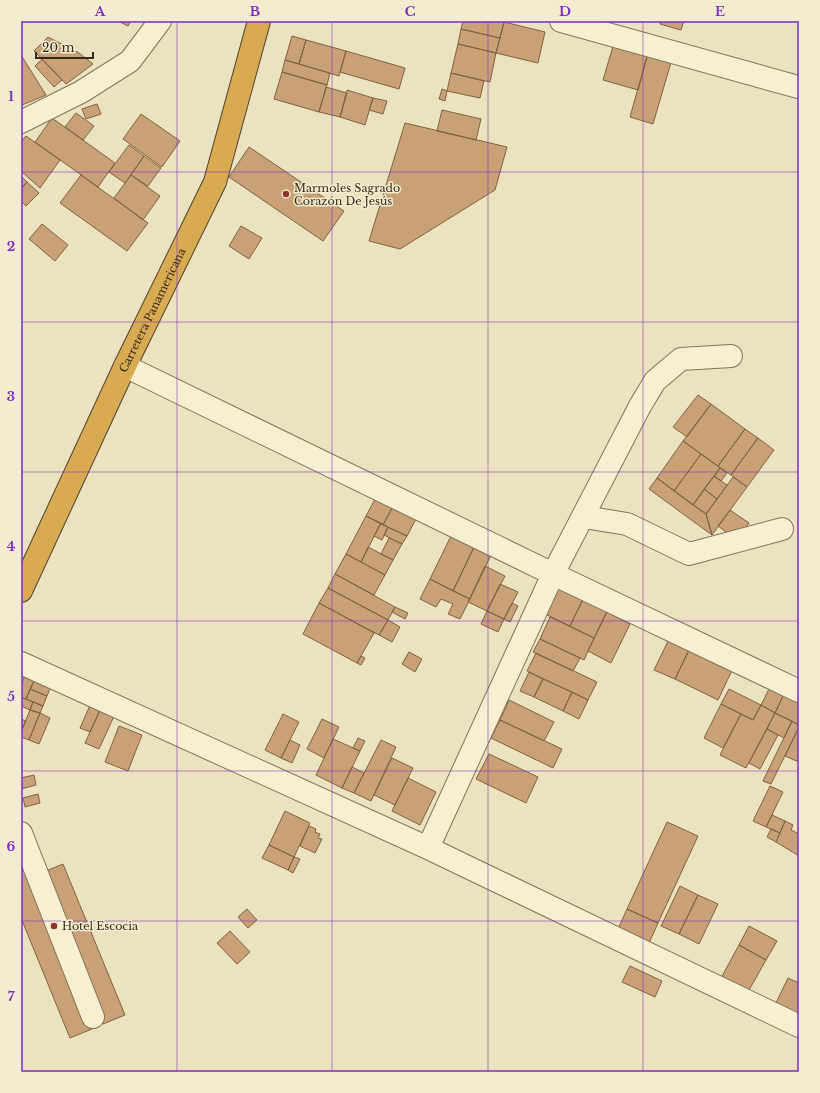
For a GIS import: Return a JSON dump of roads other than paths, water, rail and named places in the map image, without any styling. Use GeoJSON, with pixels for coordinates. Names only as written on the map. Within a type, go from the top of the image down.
{"type":"FeatureCollection","features":[{"type":"Feature","properties":{"kind":"highway","name":"Carretera Panamericana"},"geometry":{"type":"LineString","coordinates":[[21,591],[125,366],[215,182],[259,21]]}},
{"type":"Feature","properties":{"kind":"street"},"geometry":{"type":"LineString","coordinates":[[21,122],[81,92],[130,61],[160,21]]}},
{"type":"Feature","properties":{"kind":"street"},"geometry":{"type":"LineString","coordinates":[[561,21],[798,87]]}},
{"type":"Feature","properties":{"kind":"street"},"geometry":{"type":"LineString","coordinates":[[428,848],[553,574],[640,406],[655,381],[681,360],[731,356]]}},
{"type":"Feature","properties":{"kind":"street"},"geometry":{"type":"LineString","coordinates":[[125,366],[553,574],[799,691]]}},
{"type":"Feature","properties":{"kind":"street"},"geometry":{"type":"LineString","coordinates":[[584,516],[627,524],[689,554],[782,529]]}},
{"type":"Feature","properties":{"kind":"street"},"geometry":{"type":"LineString","coordinates":[[21,664],[428,848],[799,1026]]}},
{"type":"Feature","properties":{"kind":"street"},"geometry":{"type":"LineString","coordinates":[[21,834],[94,1017]]}},
{"type":"Feature","properties":{"kind":"place","name":"Marmoles Sagrado Corazón De Jesús"},"geometry":{"type":"Point","coordinates":[286,194]}},
{"type":"Feature","properties":{"kind":"place","name":"Hotel Escocia"},"geometry":{"type":"Point","coordinates":[54,926]}}]}
